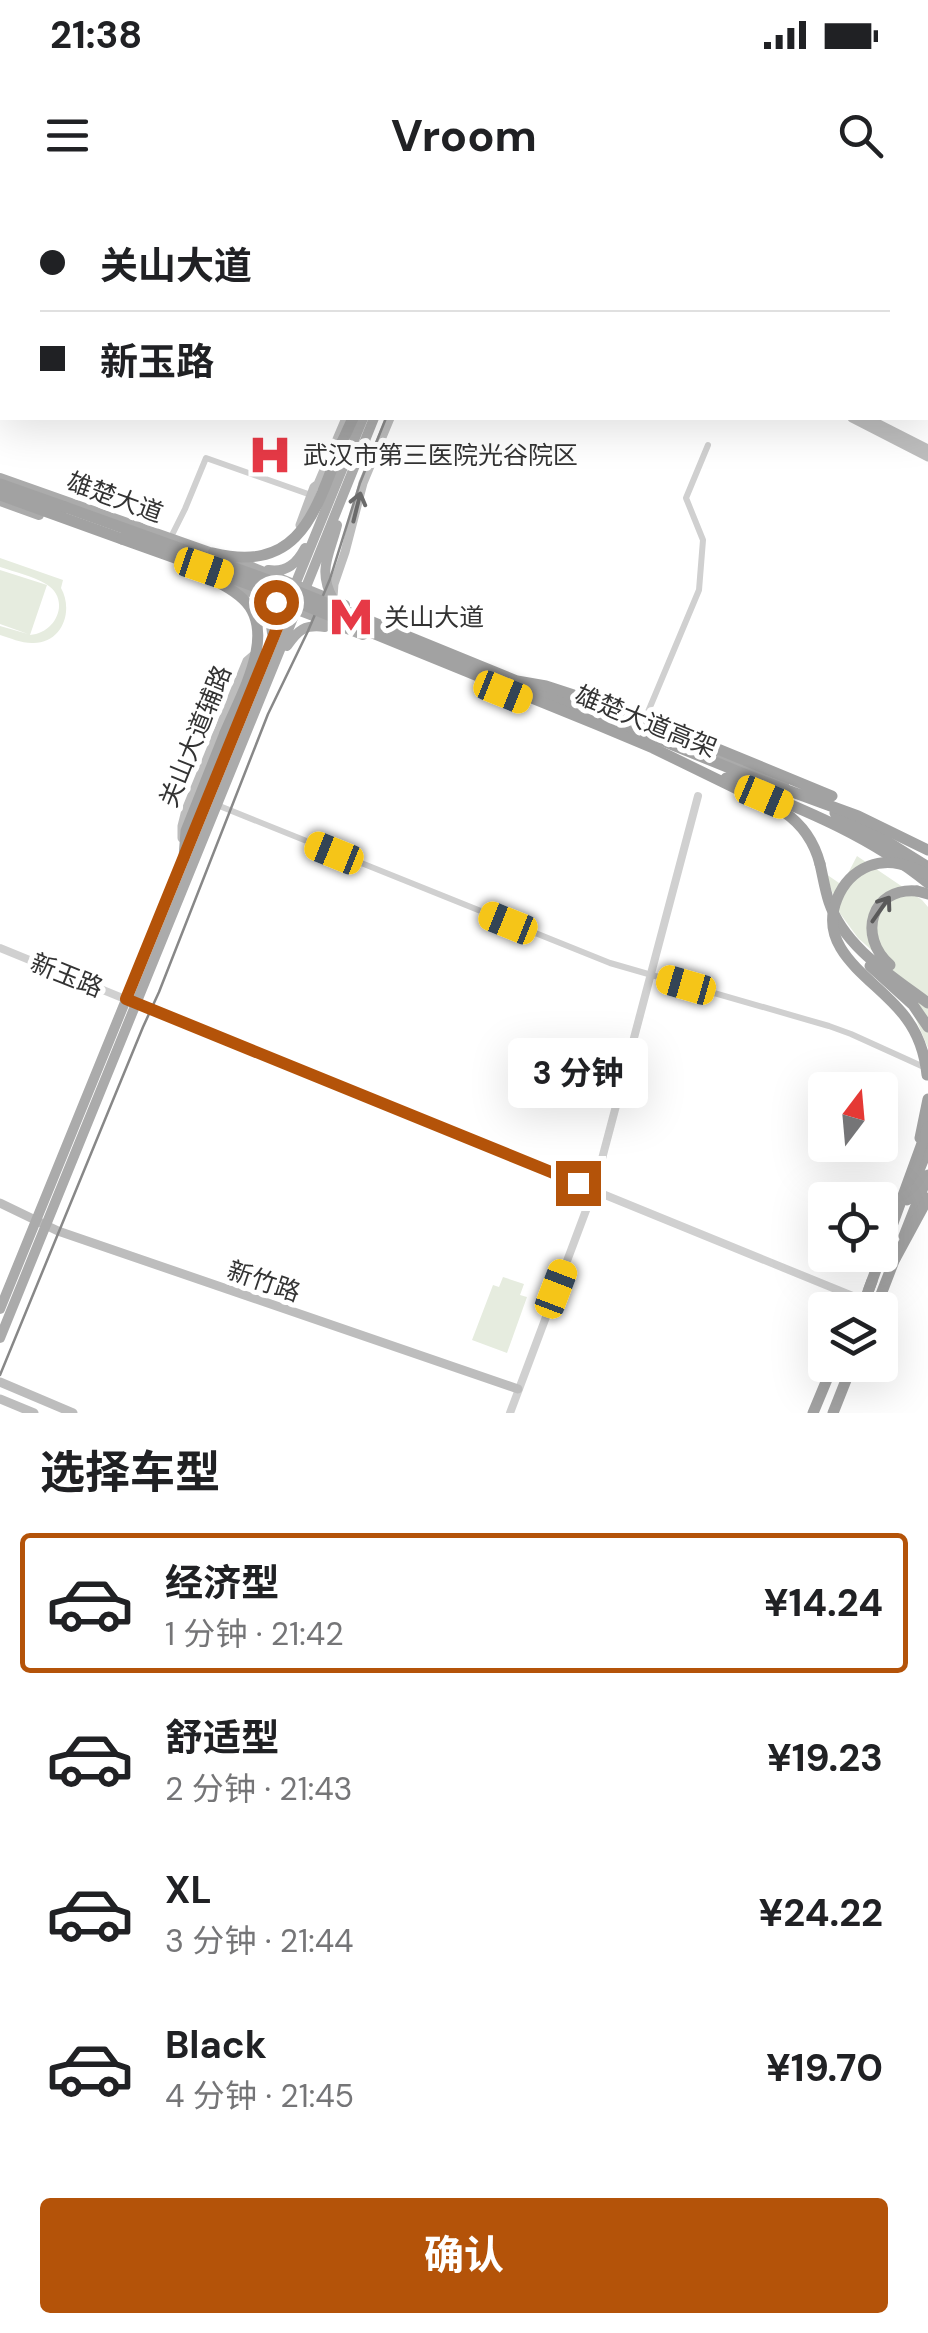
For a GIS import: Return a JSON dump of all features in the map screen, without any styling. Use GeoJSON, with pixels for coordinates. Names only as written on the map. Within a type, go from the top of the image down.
{"type":"FeatureCollection","features":[{"type":"Feature","properties":{"kind":"highway"},"geometry":{"type":"LineString","coordinates":[[65,507],[216,554],[241,559],[265,556],[286,546],[302,530],[344,440],[349,420]]}},
{"type":"Feature","properties":{"kind":"highway","name":"雄楚大道高架"},"geometry":{"type":"LineString","coordinates":[[0,481],[282,585],[744,774],[844,816],[928,867]]}},
{"type":"Feature","properties":{"kind":"highway","name":"雄楚大道高架"},"geometry":{"type":"LineString","coordinates":[[0,498],[279,595],[830,822],[884,851],[928,888]]}},
{"type":"Feature","properties":{"kind":"highway"},"geometry":{"type":"LineString","coordinates":[[122,539],[221,583],[251,608],[257,622],[258,644],[186,831],[184,858]]}},
{"type":"Feature","properties":{"kind":"highway"},"geometry":{"type":"LineString","coordinates":[[517,681],[546,686],[635,715],[832,796],[870,824]]}},
{"type":"Feature","properties":{"kind":"highway"},"geometry":{"type":"LineString","coordinates":[[653,748],[791,816],[803,828],[814,846],[837,924],[851,946],[913,1005],[928,1026]]}},
{"type":"Feature","properties":{"kind":"highway"},"geometry":{"type":"LineString","coordinates":[[744,774],[858,816],[928,853]]}},
{"type":"Feature","properties":{"kind":"highway"},"geometry":{"type":"LineString","coordinates":[[928,875],[894,862],[867,867],[845,884],[832,919],[835,938],[844,955],[910,1022],[922,1048],[928,1081]]}},
{"type":"Feature","properties":{"kind":"highway"},"geometry":{"type":"LineString","coordinates":[[928,888],[891,895],[877,908],[871,928],[874,945],[884,960],[928,995]]}},
{"type":"Feature","properties":{"kind":"highway"},"geometry":{"type":"LineString","coordinates":[[830,904],[865,954],[928,1004]]}},
{"type":"Feature","properties":{"kind":"highway"},"geometry":{"type":"LineString","coordinates":[[898,1197],[916,1150],[928,1099]]}},
{"type":"Feature","properties":{"kind":"highway"},"geometry":{"type":"LineString","coordinates":[[870,1288],[928,1128]]}},
{"type":"Feature","properties":{"kind":"highway"},"geometry":{"type":"LineString","coordinates":[[868,1292],[928,1148]]}},
{"type":"Feature","properties":{"kind":"highway"},"geometry":{"type":"LineString","coordinates":[[898,1253],[928,1175]]}},
{"type":"Feature","properties":{"kind":"highway"},"geometry":{"type":"LineString","coordinates":[[898,1254],[928,1198]]}},
{"type":"Feature","properties":{"kind":"highway"},"geometry":{"type":"LineString","coordinates":[[870,1288],[875,1272]]}},
{"type":"Feature","properties":{"kind":"highway"},"geometry":{"type":"LineString","coordinates":[[818,1410],[830,1382]]}},
{"type":"Feature","properties":{"kind":"highway"},"geometry":{"type":"LineString","coordinates":[[835,1413],[848,1382]]}},
{"type":"Feature","properties":{"kind":"main road"},"geometry":{"type":"LineString","coordinates":[[232,560],[262,560],[280,552],[296,535],[314,487],[348,420]]}},
{"type":"Feature","properties":{"kind":"main road"},"geometry":{"type":"LineString","coordinates":[[132,1001],[184,858],[272,641],[301,587],[361,420]]}},
{"type":"Feature","properties":{"kind":"main road"},"geometry":{"type":"LineString","coordinates":[[252,567],[275,571],[298,560],[338,492],[373,420]]}},
{"type":"Feature","properties":{"kind":"main road"},"geometry":{"type":"LineString","coordinates":[[330,598],[363,483],[389,420]]}},
{"type":"Feature","properties":{"kind":"main road"},"geometry":{"type":"LineString","coordinates":[[856,420],[928,457]]}},
{"type":"Feature","properties":{"kind":"main road"},"geometry":{"type":"LineString","coordinates":[[871,420],[928,449]]}},
{"type":"Feature","properties":{"kind":"main road","name":"雄楚大道"},"geometry":{"type":"LineString","coordinates":[[0,481],[252,567],[330,598],[490,668],[643,725],[829,803],[928,853]]}},
{"type":"Feature","properties":{"kind":"main road"},"geometry":{"type":"LineString","coordinates":[[318,484],[338,492]]}},
{"type":"Feature","properties":{"kind":"main road"},"geometry":{"type":"LineString","coordinates":[[330,598],[324,572],[338,525],[338,492]]}},
{"type":"Feature","properties":{"kind":"main road","name":"雄楚大道"},"geometry":{"type":"LineString","coordinates":[[0,498],[356,632]]}},
{"type":"Feature","properties":{"kind":"main road"},"geometry":{"type":"LineString","coordinates":[[307,508],[323,516]]}},
{"type":"Feature","properties":{"kind":"main road"},"geometry":{"type":"LineString","coordinates":[[301,587],[323,516]]}},
{"type":"Feature","properties":{"kind":"main road"},"geometry":{"type":"LineString","coordinates":[[245,591],[269,610],[272,641]]}},
{"type":"Feature","properties":{"kind":"main road"},"geometry":{"type":"LineString","coordinates":[[0,1338],[42,1222],[132,1001],[278,660],[292,608]]}},
{"type":"Feature","properties":{"kind":"main road"},"geometry":{"type":"LineString","coordinates":[[278,660],[296,633],[307,626],[356,632],[830,824],[882,854],[928,888]]}},
{"type":"Feature","properties":{"kind":"main road"},"geometry":{"type":"LineString","coordinates":[[898,1211],[928,1138]]}},
{"type":"Feature","properties":{"kind":"main road"},"geometry":{"type":"LineString","coordinates":[[884,1292],[928,1186]]}},
{"type":"Feature","properties":{"kind":"main road","name":"新竹路"},"geometry":{"type":"LineString","coordinates":[[0,1203],[58,1231],[518,1389]]}},
{"type":"Feature","properties":{"kind":"main road"},"geometry":{"type":"LineString","coordinates":[[0,1310],[42,1222]]}},
{"type":"Feature","properties":{"kind":"main road"},"geometry":{"type":"LineString","coordinates":[[0,1382],[73,1413]]}},
{"type":"Feature","properties":{"kind":"main road"},"geometry":{"type":"LineString","coordinates":[[0,1399],[34,1413]]}},
{"type":"Feature","properties":{"kind":"street"},"geometry":{"type":"LineString","coordinates":[[643,725],[699,590],[702,540],[686,498],[708,445]]}},
{"type":"Feature","properties":{"kind":"street"},"geometry":{"type":"LineString","coordinates":[[170,538],[206,458],[311,495]]}},
{"type":"Feature","properties":{"kind":"street"},"geometry":{"type":"LineString","coordinates":[[510,1413],[594,1188],[698,796]]}},
{"type":"Feature","properties":{"kind":"street"},"geometry":{"type":"LineString","coordinates":[[216,805],[578,951],[829,1026],[928,1069]]}},
{"type":"Feature","properties":{"kind":"street","name":"新玉路"},"geometry":{"type":"LineString","coordinates":[[0,948],[594,1188],[828,1292]]}},
{"type":"Feature","properties":{"kind":"shaded area"},"geometry":{"type":"Polygon","coordinates":[[[0,558],[63,580],[65,616],[51,638],[28,643],[0,635],[0,626],[28,634],[0,624],[0,570],[47,585],[30,635],[54,622],[59,606],[54,590],[46,584],[30,576],[0,567],[0,558]]]}},
{"type":"Feature","properties":{"kind":"shaded area"},"geometry":{"type":"Polygon","coordinates":[[[857,856],[928,907],[928,1048],[885,962],[858,938],[839,912],[826,874],[842,885],[857,856]]]}},
{"type":"Feature","properties":{"kind":"shaded area"},"geometry":{"type":"Polygon","coordinates":[[[503,1277],[524,1284],[520,1295],[527,1297],[507,1353],[472,1340],[493,1285],[499,1287],[503,1277]]]}},
{"type":"Feature","properties":{"kind":"tram line"},"geometry":{"type":"LineString","coordinates":[[0,1375],[159,992],[268,714],[330,579],[360,483],[385,420]]}},
{"type":"Feature","properties":{"kind":"place","name":"武汉市第三医院光谷院区"},"geometry":{"type":"Point","coordinates":[270,455]}},
{"type":"Feature","properties":{"kind":"place","name":"关山大道"},"geometry":{"type":"Point","coordinates":[351,617]}},
{"type":"Feature","properties":{"kind":"route"},"geometry":{"type":"LineString","coordinates":[[276,602],[286,606],[126,999],[578,1183]]}}]}
